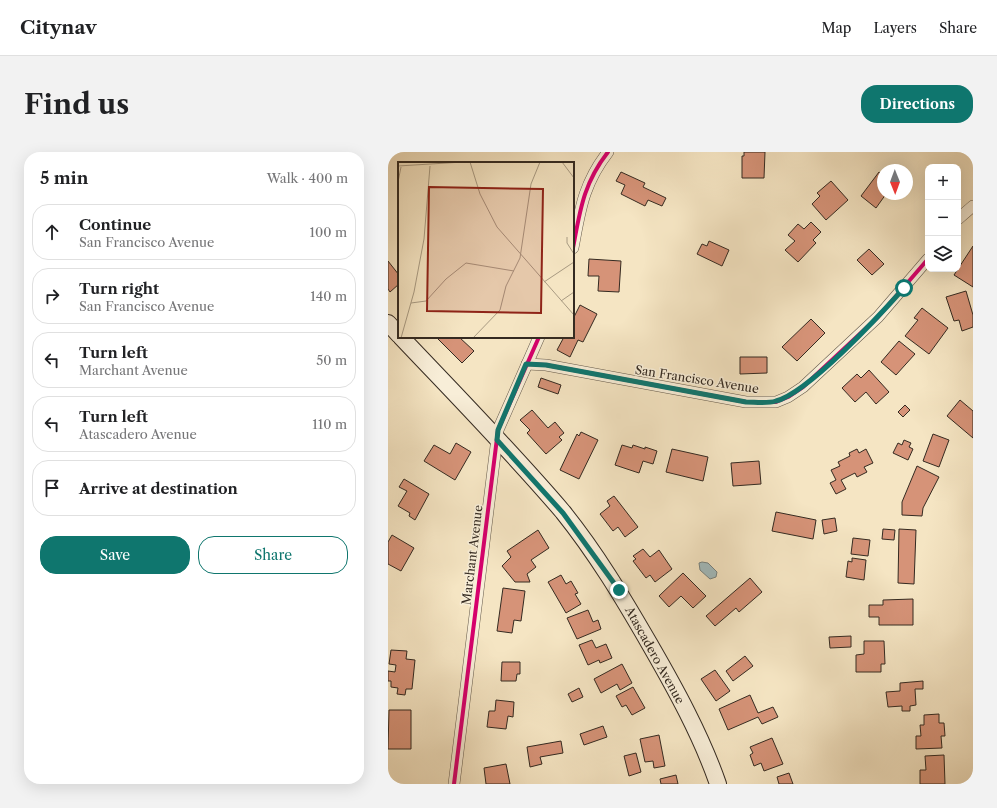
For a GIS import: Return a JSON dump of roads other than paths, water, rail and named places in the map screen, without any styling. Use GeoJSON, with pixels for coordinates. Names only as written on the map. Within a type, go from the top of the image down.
{"type":"FeatureCollection","features":[{"type":"Feature","properties":{"kind":"main road"},"geometry":{"type":"LineString","coordinates":[[388,323],[398,334]]}},
{"type":"Feature","properties":{"kind":"main road","name":"Atascadero Avenue"},"geometry":{"type":"LineString","coordinates":[[402,338],[563,513],[619,590],[667,674],[708,756],[718,784]]}},
{"type":"Feature","properties":{"kind":"street"},"geometry":{"type":"LineString","coordinates":[[574,242],[580,209],[588,182],[608,152]]}},
{"type":"Feature","properties":{"kind":"street"},"geometry":{"type":"LineString","coordinates":[[961,216],[973,206]]}},
{"type":"Feature","properties":{"kind":"street","name":"San Francisco Avenue"},"geometry":{"type":"LineString","coordinates":[[526,364],[546,365],[746,402],[776,402],[798,390],[821,371],[878,317],[925,262]]}},
{"type":"Feature","properties":{"kind":"street","name":"Marchant Avenue"},"geometry":{"type":"LineString","coordinates":[[454,784],[498,430],[539,338]]}},
{"type":"Feature","properties":{"kind":"water"},"geometry":{"type":"Polygon","coordinates":[[[699,563],[708,563],[717,572],[716,577],[710,579],[700,570],[699,563]]]}}]}
